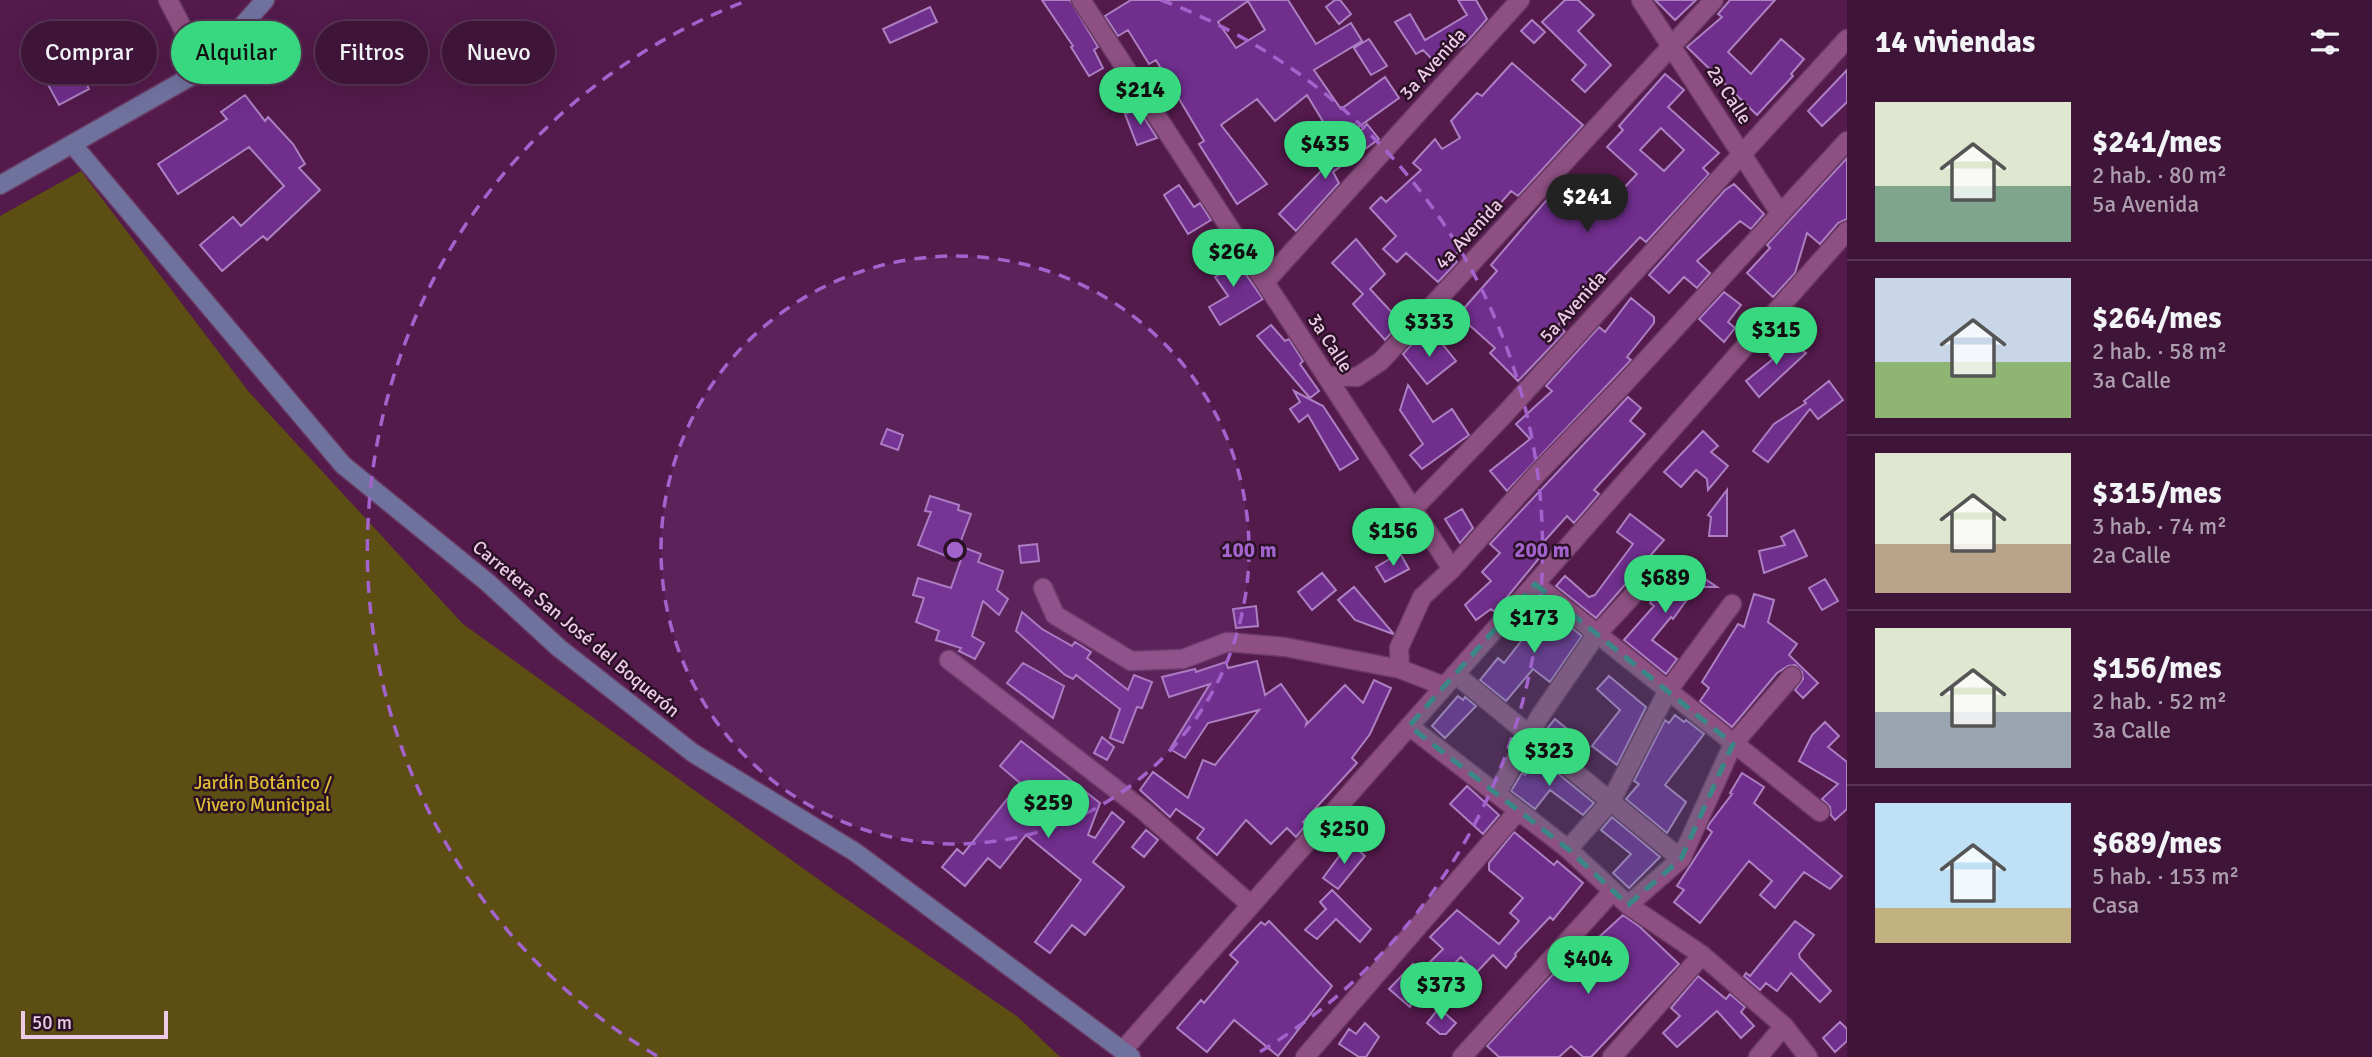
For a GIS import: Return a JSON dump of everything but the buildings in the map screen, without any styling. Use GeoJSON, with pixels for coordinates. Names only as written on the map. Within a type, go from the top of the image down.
{"type":"FeatureCollection","features":[{"type":"Feature","properties":{"kind":"street"},"geometry":{"type":"LineString","coordinates":[[168,0],[179,21]]}},
{"type":"Feature","properties":{"kind":"street"},"geometry":{"type":"LineString","coordinates":[[246,21],[265,0]]}},
{"type":"Feature","properties":{"kind":"street","name":"3a Calle"},"geometry":{"type":"LineString","coordinates":[[1081,0],[1452,569]]}},
{"type":"Feature","properties":{"kind":"street","name":"3a Avenida"},"geometry":{"type":"LineString","coordinates":[[1265,282],[1520,0]]}},
{"type":"Feature","properties":{"kind":"street","name":"2a Calle"},"geometry":{"type":"LineString","coordinates":[[1641,0],[1780,213]]}},
{"type":"Feature","properties":{"kind":"street","name":"4a Avenida"},"geometry":{"type":"LineString","coordinates":[[1326,376],[1357,377],[1381,361],[1714,0]]}},
{"type":"Feature","properties":{"kind":"street","name":"5a Avenida"},"geometry":{"type":"LineString","coordinates":[[1413,509],[1503,416],[1847,39]]}},
{"type":"Feature","properties":{"kind":"street"},"geometry":{"type":"LineString","coordinates":[[0,185],[178,84]]}},
{"type":"Feature","properties":{"kind":"street"},"geometry":{"type":"LineString","coordinates":[[1400,669],[1399,648],[1407,624],[1422,597],[1452,569],[1847,141]]}},
{"type":"Feature","properties":{"kind":"street","name":"Carretera San José del Boquerón"},"geometry":{"type":"LineString","coordinates":[[73,145],[343,465],[487,582],[559,648],[693,753],[855,852],[1127,1053]]}},
{"type":"Feature","properties":{"kind":"street"},"geometry":{"type":"LineString","coordinates":[[1127,1053],[1251,905],[1847,231]]}},
{"type":"Feature","properties":{"kind":"street"},"geometry":{"type":"LineString","coordinates":[[1497,793],[1596,635],[1660,567]]}},
{"type":"Feature","properties":{"kind":"street"},"geometry":{"type":"LineString","coordinates":[[1535,584],[1820,812]]}},
{"type":"Feature","properties":{"kind":"street"},"geometry":{"type":"LineString","coordinates":[[1043,588],[1055,615],[1131,662],[1183,659],[1227,642],[1285,647],[1450,680],[1531,736],[1681,859]]}},
{"type":"Feature","properties":{"kind":"street"},"geometry":{"type":"LineString","coordinates":[[1568,849],[1611,801],[1667,692],[1732,604]]}},
{"type":"Feature","properties":{"kind":"street"},"geometry":{"type":"LineString","coordinates":[[949,660],[1144,811],[1251,905]]}},
{"type":"Feature","properties":{"kind":"street"},"geometry":{"type":"LineString","coordinates":[[1628,905],[1681,859],[1733,744],[1792,676]]}},
{"type":"Feature","properties":{"kind":"street"},"geometry":{"type":"LineString","coordinates":[[1409,726],[1568,849],[1628,905],[1702,955],[1784,1026],[1808,1057]]}},
{"type":"Feature","properties":{"kind":"street"},"geometry":{"type":"LineString","coordinates":[[1305,1057],[1518,811]]}},
{"type":"Feature","properties":{"kind":"street"},"geometry":{"type":"LineString","coordinates":[[1462,1057],[1612,892]]}},
{"type":"Feature","properties":{"kind":"street"},"geometry":{"type":"LineString","coordinates":[[1612,1057],[1702,955]]}},
{"type":"Feature","properties":{"kind":"street"},"geometry":{"type":"LineString","coordinates":[[1758,1057],[1784,1026]]}},
{"type":"Feature","properties":{"kind":"highlighted area"},"geometry":{"type":"Polygon","coordinates":[[[1535,584],[1733,744],[1681,859],[1628,905],[1568,849],[1409,726],[1535,584]]]}},
{"type":"Feature","properties":{"kind":"green space","name":"Jardín Botánico / Vivero Municipal"},"geometry":{"type":"Polygon","coordinates":[[[81,171],[249,392],[463,624],[836,892],[1018,1017],[1060,1057],[0,1057],[0,216],[81,171]]]}}]}
